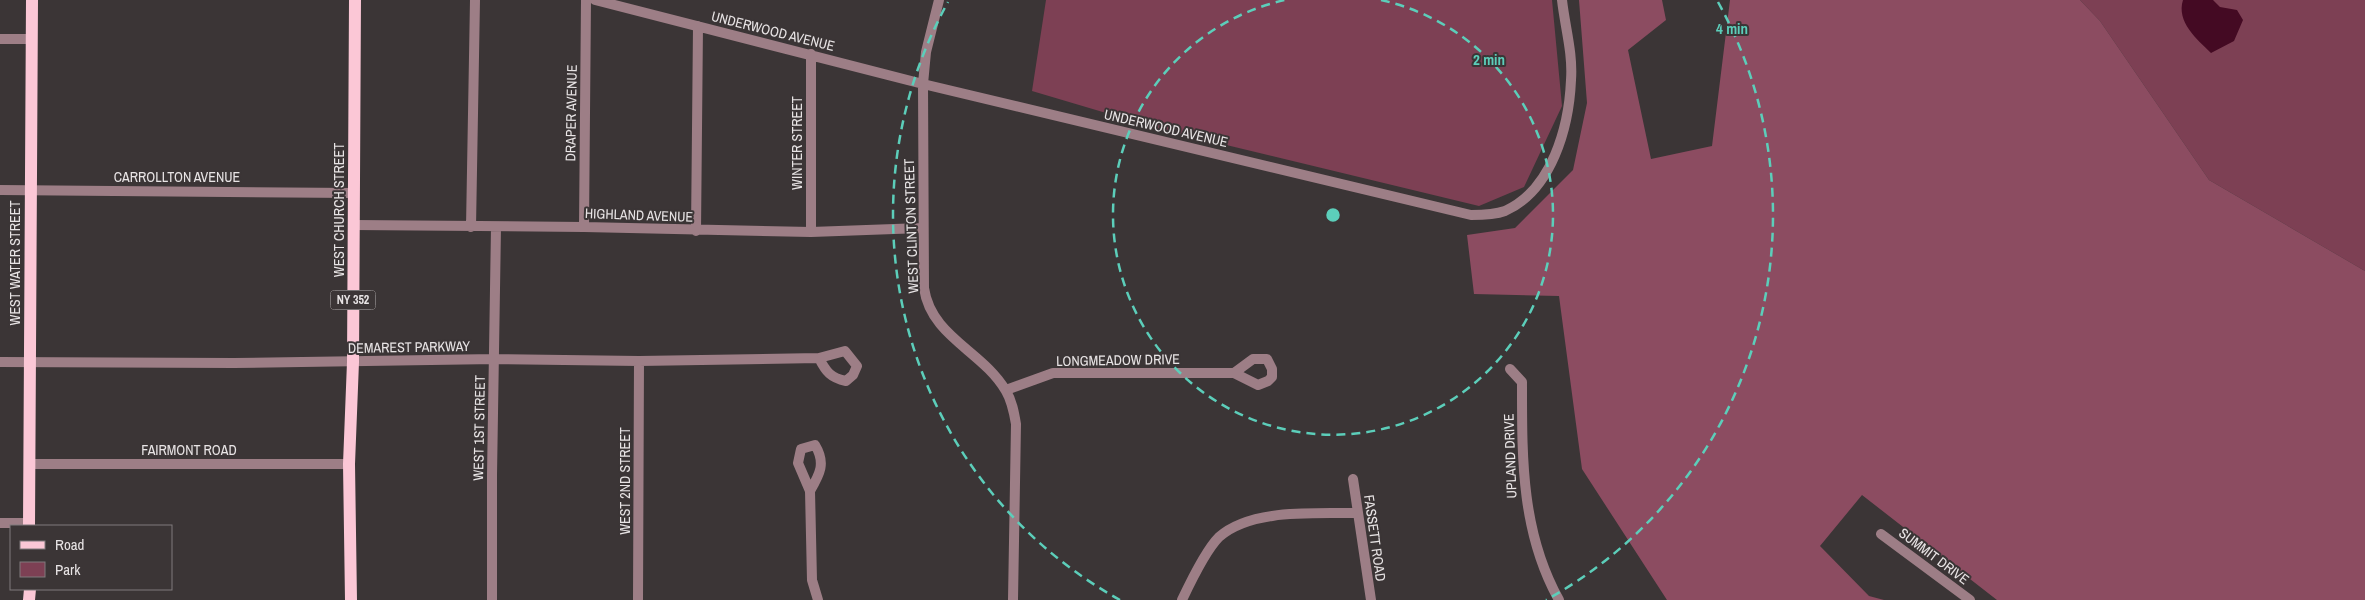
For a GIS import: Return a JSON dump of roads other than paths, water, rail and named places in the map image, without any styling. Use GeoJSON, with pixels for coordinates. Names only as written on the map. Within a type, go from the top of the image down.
{"type":"FeatureCollection","features":[{"type":"Feature","properties":{"kind":"main road","name":"WEST WATER STREET"},"geometry":{"type":"LineString","coordinates":[[29,525],[30,39],[32,0]]}},
{"type":"Feature","properties":{"kind":"main road","name":"WEST CHURCH STREET"},"geometry":{"type":"LineString","coordinates":[[351,600],[349,464],[353,362],[355,0]]}},
{"type":"Feature","properties":{"kind":"street"},"geometry":{"type":"LineString","coordinates":[[471,227],[476,0]]}},
{"type":"Feature","properties":{"kind":"street","name":"DRAPER AVENUE"},"geometry":{"type":"LineString","coordinates":[[584,227],[586,0]]}},
{"type":"Feature","properties":{"kind":"street","name":"UNDERWOOD AVENUE"},"geometry":{"type":"LineString","coordinates":[[595,0],[923,84],[1471,215],[1488,215],[1505,211],[1524,198],[1543,178],[1557,148],[1568,107],[1571,80],[1571,55],[1562,0]]}},
{"type":"Feature","properties":{"kind":"street","name":"WEST CLINTON STREET"},"geometry":{"type":"LineString","coordinates":[[939,0],[926,52],[923,84],[922,228],[924,288],[932,314],[949,334],[981,361],[1006,390],[1013,406],[1016,424],[1013,600]]}},
{"type":"Feature","properties":{"kind":"street"},"geometry":{"type":"LineString","coordinates":[[696,231],[698,26]]}},
{"type":"Feature","properties":{"kind":"street"},"geometry":{"type":"LineString","coordinates":[[0,40],[30,39]]}},
{"type":"Feature","properties":{"kind":"street","name":"WINTER STREET"},"geometry":{"type":"LineString","coordinates":[[811,54],[811,232]]}},
{"type":"Feature","properties":{"kind":"street","name":"CARROLLTON AVENUE"},"geometry":{"type":"LineString","coordinates":[[0,190],[353,192]]}},
{"type":"Feature","properties":{"kind":"street","name":"HIGHLAND AVENUE"},"geometry":{"type":"LineString","coordinates":[[354,225],[584,227],[696,231],[811,232],[922,228]]}},
{"type":"Feature","properties":{"kind":"street","name":"WEST 1ST STREET"},"geometry":{"type":"LineString","coordinates":[[492,600],[496,227]]}},
{"type":"Feature","properties":{"kind":"street","name":"DEMAREST PARKWAY"},"geometry":{"type":"LineString","coordinates":[[0,362],[353,362],[495,359],[639,361],[819,358]]}},
{"type":"Feature","properties":{"kind":"street","name":"WEST 2ND STREET"},"geometry":{"type":"LineString","coordinates":[[638,600],[639,361]]}},
{"type":"Feature","properties":{"kind":"street","name":"UPLAND DRIVE"},"geometry":{"type":"LineString","coordinates":[[1510,369],[1522,382],[1522,472],[1532,531],[1540,560],[1559,600]]}},
{"type":"Feature","properties":{"kind":"street","name":"LONGMEADOW DRIVE"},"geometry":{"type":"LineString","coordinates":[[1006,390],[1053,374],[1234,373]]}},
{"type":"Feature","properties":{"kind":"street","name":"FAIRMONT ROAD"},"geometry":{"type":"LineString","coordinates":[[30,464],[349,464]]}},
{"type":"Feature","properties":{"kind":"street","name":"FASSETT ROAD"},"geometry":{"type":"LineString","coordinates":[[1353,479],[1371,600]]}},
{"type":"Feature","properties":{"kind":"street"},"geometry":{"type":"LineString","coordinates":[[810,491],[812,580],[818,600]]}},
{"type":"Feature","properties":{"kind":"street"},"geometry":{"type":"LineString","coordinates":[[1182,600],[1192,578],[1219,538],[1244,522],[1262,517],[1357,512]]}},
{"type":"Feature","properties":{"kind":"street"},"geometry":{"type":"LineString","coordinates":[[0,523],[29,525]]}},
{"type":"Feature","properties":{"kind":"street","name":"SUMMIT DRIVE"},"geometry":{"type":"LineString","coordinates":[[1881,534],[1970,600]]}}]}
